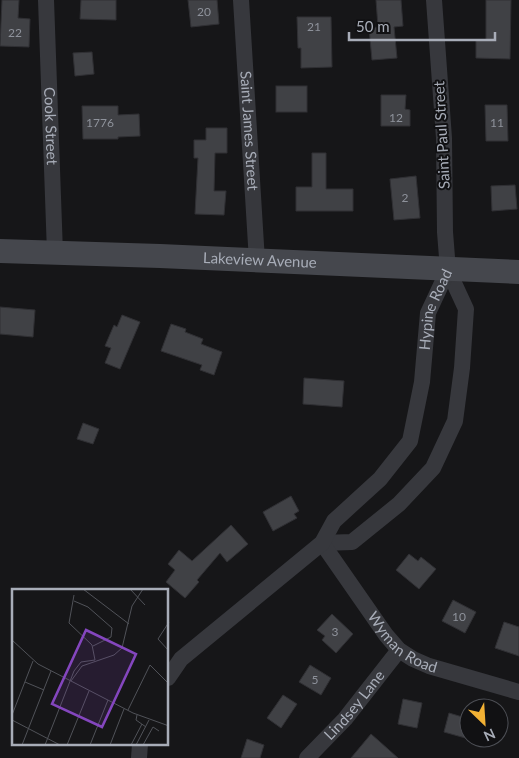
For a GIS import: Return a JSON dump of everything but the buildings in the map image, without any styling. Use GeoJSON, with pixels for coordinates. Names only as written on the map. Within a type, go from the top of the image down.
{"type":"FeatureCollection","features":[{"type":"Feature","properties":{"kind":"main road","name":"Lakeview Avenue"},"geometry":{"type":"LineString","coordinates":[[0,251],[519,272]]}},
{"type":"Feature","properties":{"kind":"street","name":"Cook Street"},"geometry":{"type":"LineString","coordinates":[[46,0],[55,253]]}},
{"type":"Feature","properties":{"kind":"street","name":"Saint James Street"},"geometry":{"type":"LineString","coordinates":[[241,0],[257,261]]}},
{"type":"Feature","properties":{"kind":"street","name":"Saint Paul Street"},"geometry":{"type":"LineString","coordinates":[[434,0],[444,138],[448,270]]}},
{"type":"Feature","properties":{"kind":"street","name":"Hypine Road"},"geometry":{"type":"LineString","coordinates":[[322,544],[352,542],[399,504],[433,468],[455,421],[462,368],[466,309],[448,270]]}},
{"type":"Feature","properties":{"kind":"street","name":"Hypine Road"},"geometry":{"type":"LineString","coordinates":[[169,677],[181,659],[322,544],[334,521],[380,479],[410,441],[422,382],[428,313],[448,270]]}},
{"type":"Feature","properties":{"kind":"street","name":"Wyman Road"},"geometry":{"type":"LineString","coordinates":[[322,544],[398,650],[429,666],[519,692]]}},
{"type":"Feature","properties":{"kind":"street","name":"Lindsey Lane"},"geometry":{"type":"LineString","coordinates":[[306,758],[345,719],[398,650]]}}]}
